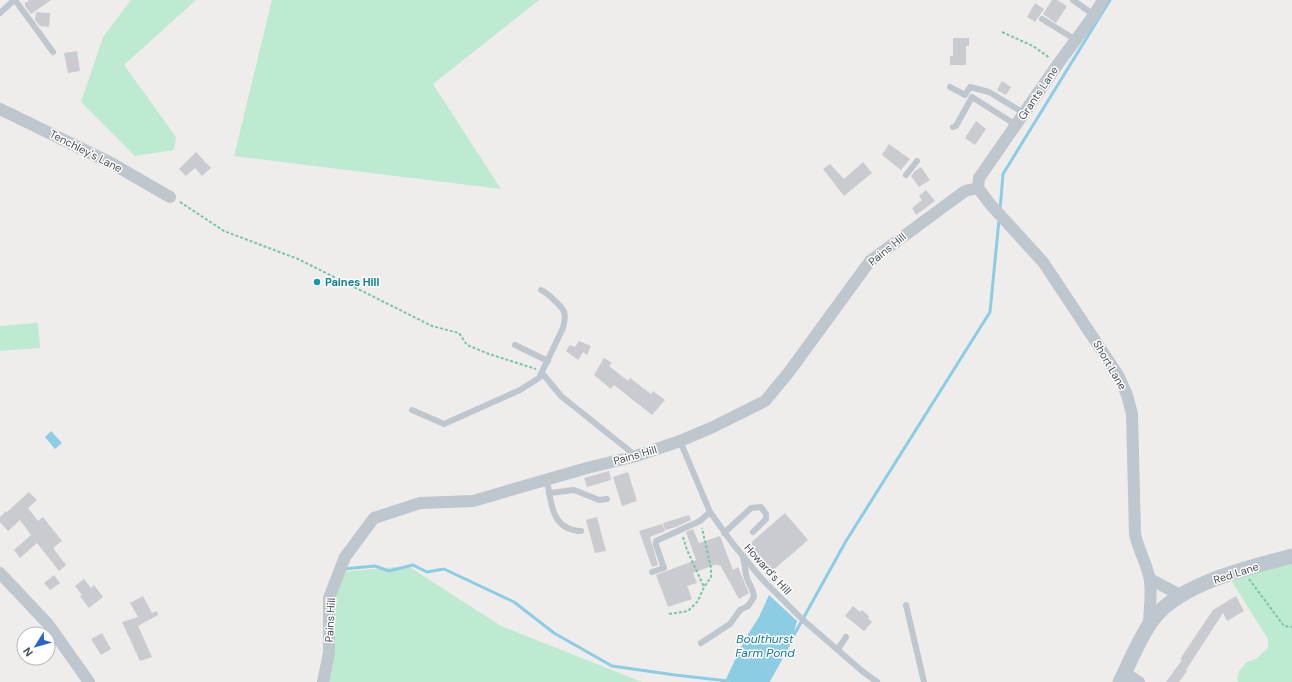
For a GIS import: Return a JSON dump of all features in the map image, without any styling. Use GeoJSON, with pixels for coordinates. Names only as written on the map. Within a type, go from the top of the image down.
{"type":"FeatureCollection","features":[{"type":"Feature","properties":{"kind":"street","name":"Grants Lane"},"geometry":{"type":"LineString","coordinates":[[978,188],[979,178],[1103,0]]}},
{"type":"Feature","properties":{"kind":"street","name":"Tenchley's Lane"},"geometry":{"type":"LineString","coordinates":[[0,109],[111,164],[170,196]]}},
{"type":"Feature","properties":{"kind":"street","name":"Pains Hill"},"geometry":{"type":"LineString","coordinates":[[323,682],[329,653],[330,598],[345,557],[374,518],[420,503],[473,501],[636,456],[680,441],[713,427],[765,401],[789,372],[870,261],[965,191],[978,188]]}},
{"type":"Feature","properties":{"kind":"street","name":"Short Lane"},"geometry":{"type":"LineString","coordinates":[[978,188],[990,204],[1043,262],[1118,375],[1127,395],[1132,414],[1135,534],[1137,544],[1150,578],[1149,624]]}},
{"type":"Feature","properties":{"kind":"street","name":"Red Lane"},"geometry":{"type":"LineString","coordinates":[[1122,677],[1149,624],[1160,611],[1195,588],[1243,570],[1292,556]]}},
{"type":"Feature","properties":{"kind":"street"},"geometry":{"type":"LineString","coordinates":[[0,573],[48,624],[89,682]]}},
{"type":"Feature","properties":{"kind":"street"},"geometry":{"type":"LineString","coordinates":[[1150,578],[1182,596]]}},
{"type":"Feature","properties":{"kind":"street"},"geometry":{"type":"LineString","coordinates":[[1122,677],[1139,682]]}},
{"type":"Feature","properties":{"kind":"lane"},"geometry":{"type":"LineString","coordinates":[[0,13],[14,0],[53,52]]}},
{"type":"Feature","properties":{"kind":"lane"},"geometry":{"type":"LineString","coordinates":[[1073,0],[1094,15]]}},
{"type":"Feature","properties":{"kind":"lane"},"geometry":{"type":"LineString","coordinates":[[1042,19],[1076,40]]}},
{"type":"Feature","properties":{"kind":"lane"},"geometry":{"type":"LineString","coordinates":[[950,87],[965,95],[970,87],[989,92],[1024,113]]}},
{"type":"Feature","properties":{"kind":"lane"},"geometry":{"type":"LineString","coordinates":[[953,127],[956,126],[972,97],[1016,125]]}},
{"type":"Feature","properties":{"kind":"lane"},"geometry":{"type":"LineString","coordinates":[[906,175],[917,161]]}},
{"type":"Feature","properties":{"kind":"lane"},"geometry":{"type":"LineString","coordinates":[[412,410],[444,424],[520,390],[539,378],[548,362],[565,320],[563,308],[541,290]]}},
{"type":"Feature","properties":{"kind":"lane"},"geometry":{"type":"LineString","coordinates":[[515,345],[548,362]]}},
{"type":"Feature","properties":{"kind":"lane"},"geometry":{"type":"LineString","coordinates":[[542,373],[561,396],[636,456]]}},
{"type":"Feature","properties":{"kind":"lane","name":"Howard's Hill"},"geometry":{"type":"LineString","coordinates":[[680,441],[710,512],[724,533],[761,578],[797,615],[877,682]]}},
{"type":"Feature","properties":{"kind":"lane"},"geometry":{"type":"LineString","coordinates":[[547,480],[553,510],[558,522],[568,529],[580,531]]}},
{"type":"Feature","properties":{"kind":"lane"},"geometry":{"type":"LineString","coordinates":[[550,493],[574,490],[599,500],[607,499]]}},
{"type":"Feature","properties":{"kind":"lane"},"geometry":{"type":"LineString","coordinates":[[724,533],[751,508],[761,507],[766,514],[766,519],[753,532]]}},
{"type":"Feature","properties":{"kind":"lane"},"geometry":{"type":"LineString","coordinates":[[652,572],[664,568],[656,541],[700,521],[710,512]]}},
{"type":"Feature","properties":{"kind":"lane"},"geometry":{"type":"LineString","coordinates":[[701,643],[730,624],[740,610],[748,606],[754,597],[754,592],[746,577],[742,555]]}},
{"type":"Feature","properties":{"kind":"lane"},"geometry":{"type":"LineString","coordinates":[[906,605],[924,682]]}},
{"type":"Feature","properties":{"kind":"lane"},"geometry":{"type":"LineString","coordinates":[[838,649],[846,637]]}},
{"type":"Feature","properties":{"kind":"path"},"geometry":{"type":"LineString","coordinates":[[1002,32],[1033,46],[1058,64]]}},
{"type":"Feature","properties":{"kind":"path"},"geometry":{"type":"LineString","coordinates":[[170,196],[224,231],[298,259],[432,326],[459,333],[467,345],[489,354],[535,368],[542,373]]}},
{"type":"Feature","properties":{"kind":"path"},"geometry":{"type":"LineString","coordinates":[[669,614],[688,611],[698,601],[704,587],[711,577],[712,568],[700,521]]}},
{"type":"Feature","properties":{"kind":"path"},"geometry":{"type":"LineString","coordinates":[[681,530],[687,550],[704,587]]}},
{"type":"Feature","properties":{"kind":"path"},"geometry":{"type":"LineString","coordinates":[[1243,570],[1284,626],[1292,627]]}},
{"type":"Feature","properties":{"kind":"green space"},"geometry":{"type":"Polygon","coordinates":[[[131,0],[196,0],[124,65],[176,137],[174,150],[135,156],[81,102],[103,37],[131,0]]]}},
{"type":"Feature","properties":{"kind":"green space"},"geometry":{"type":"Polygon","coordinates":[[[272,0],[539,0],[433,84],[501,189],[234,156],[272,0]]]}},
{"type":"Feature","properties":{"kind":"green space"},"geometry":{"type":"Polygon","coordinates":[[[38,323],[40,348],[0,351],[0,326],[38,323]]]}},
{"type":"Feature","properties":{"kind":"green space"},"geometry":{"type":"Polygon","coordinates":[[[1292,562],[1292,682],[1238,682],[1237,679],[1239,671],[1247,662],[1256,659],[1268,648],[1268,639],[1232,582],[1233,580],[1292,562]]]}},
{"type":"Feature","properties":{"kind":"green space"},"geometry":{"type":"Polygon","coordinates":[[[408,566],[501,626],[642,682],[327,682],[326,666],[339,572],[408,566]]]}},
{"type":"Feature","properties":{"kind":"water"},"geometry":{"type":"Polygon","coordinates":[[[51,431],[62,443],[55,449],[45,437],[51,431]]]}},
{"type":"Feature","properties":{"kind":"water","name":"Boulthurst Farm Pond"},"geometry":{"type":"Polygon","coordinates":[[[769,595],[797,621],[792,639],[768,682],[730,682],[726,679],[745,639],[759,617],[769,595]]]}},
{"type":"Feature","properties":{"kind":"building"},"geometry":{"type":"Polygon","coordinates":[[[28,0],[51,0],[31,14],[25,6],[25,2],[28,2],[28,0]]]}},
{"type":"Feature","properties":{"kind":"building"},"geometry":{"type":"Polygon","coordinates":[[[1052,0],[1057,0],[1067,6],[1056,23],[1043,14],[1052,0]]]}},
{"type":"Feature","properties":{"kind":"building"},"geometry":{"type":"Polygon","coordinates":[[[1035,3],[1044,9],[1035,22],[1027,17],[1035,3]]]}},
{"type":"Feature","properties":{"kind":"building"},"geometry":{"type":"Polygon","coordinates":[[[36,12],[50,13],[49,27],[40,26],[35,20],[36,12]]]}},
{"type":"Feature","properties":{"kind":"building"},"geometry":{"type":"Polygon","coordinates":[[[953,38],[969,38],[969,46],[966,46],[966,65],[950,65],[950,56],[953,56],[953,38]]]}},
{"type":"Feature","properties":{"kind":"building"},"geometry":{"type":"Polygon","coordinates":[[[77,51],[80,71],[68,73],[64,53],[77,51]]]}},
{"type":"Feature","properties":{"kind":"building"},"geometry":{"type":"Polygon","coordinates":[[[1002,81],[1011,87],[1006,95],[997,90],[1002,81]]]}},
{"type":"Feature","properties":{"kind":"building"},"geometry":{"type":"Polygon","coordinates":[[[976,121],[986,129],[975,145],[965,138],[976,121]]]}},
{"type":"Feature","properties":{"kind":"building"},"geometry":{"type":"Polygon","coordinates":[[[889,144],[910,159],[901,170],[882,155],[889,144]]]}},
{"type":"Feature","properties":{"kind":"building"},"geometry":{"type":"Polygon","coordinates":[[[196,152],[211,168],[202,176],[195,168],[186,176],[179,169],[196,152]]]}},
{"type":"Feature","properties":{"kind":"building"},"geometry":{"type":"Polygon","coordinates":[[[863,162],[872,173],[844,196],[823,169],[830,164],[844,179],[863,162]]]}},
{"type":"Feature","properties":{"kind":"building"},"geometry":{"type":"Polygon","coordinates":[[[921,167],[930,180],[919,187],[911,176],[921,167]]]}},
{"type":"Feature","properties":{"kind":"building"},"geometry":{"type":"Polygon","coordinates":[[[926,190],[935,201],[916,215],[912,208],[922,200],[919,196],[926,190]]]}},
{"type":"Feature","properties":{"kind":"building"},"geometry":{"type":"Polygon","coordinates":[[[579,341],[591,346],[587,355],[583,352],[578,360],[566,351],[570,345],[575,347],[579,341]]]}},
{"type":"Feature","properties":{"kind":"building"},"geometry":{"type":"Polygon","coordinates":[[[604,358],[612,363],[609,366],[628,381],[630,378],[651,394],[653,391],[665,400],[652,415],[614,385],[611,389],[594,375],[604,358]]]}},
{"type":"Feature","properties":{"kind":"building"},"geometry":{"type":"Polygon","coordinates":[[[609,471],[611,480],[587,487],[584,478],[609,471]]]}},
{"type":"Feature","properties":{"kind":"building"},"geometry":{"type":"Polygon","coordinates":[[[628,472],[637,501],[622,506],[613,477],[628,472]]]}},
{"type":"Feature","properties":{"kind":"building"},"geometry":{"type":"Polygon","coordinates":[[[29,492],[37,500],[28,508],[38,521],[43,517],[62,541],[53,548],[66,565],[59,571],[37,543],[20,558],[14,550],[31,535],[20,520],[8,531],[0,522],[0,517],[29,492]]]}},
{"type":"Feature","properties":{"kind":"building"},"geometry":{"type":"Polygon","coordinates":[[[785,513],[808,540],[770,573],[747,546],[785,513]]]}},
{"type":"Feature","properties":{"kind":"building"},"geometry":{"type":"Polygon","coordinates":[[[689,515],[691,520],[665,530],[663,523],[689,515]]]}},
{"type":"Feature","properties":{"kind":"building"},"geometry":{"type":"Polygon","coordinates":[[[597,517],[606,551],[595,553],[586,520],[597,517]]]}},
{"type":"Feature","properties":{"kind":"building"},"geometry":{"type":"Polygon","coordinates":[[[662,524],[665,531],[650,537],[658,565],[652,567],[639,531],[662,524]]]}},
{"type":"Feature","properties":{"kind":"building"},"geometry":{"type":"Polygon","coordinates":[[[693,529],[699,543],[720,536],[733,570],[738,567],[749,593],[739,599],[720,565],[718,566],[717,564],[693,573],[697,583],[687,586],[692,599],[668,607],[656,575],[696,560],[686,532],[693,529]]]}},
{"type":"Feature","properties":{"kind":"building"},"geometry":{"type":"Polygon","coordinates":[[[54,575],[60,583],[50,590],[44,583],[54,575]]]}},
{"type":"Feature","properties":{"kind":"building"},"geometry":{"type":"Polygon","coordinates":[[[84,579],[91,588],[94,585],[103,597],[89,608],[75,586],[84,579]]]}},
{"type":"Feature","properties":{"kind":"building"},"geometry":{"type":"Polygon","coordinates":[[[143,596],[152,613],[157,611],[158,615],[138,626],[152,657],[140,661],[122,622],[138,617],[130,603],[143,596]]]}},
{"type":"Feature","properties":{"kind":"building"},"geometry":{"type":"Polygon","coordinates":[[[1236,596],[1244,611],[1227,621],[1223,613],[1179,682],[1166,682],[1182,660],[1180,659],[1213,610],[1236,596]]]}},
{"type":"Feature","properties":{"kind":"building"},"geometry":{"type":"Polygon","coordinates":[[[853,606],[860,612],[862,610],[869,616],[868,618],[872,622],[864,631],[845,616],[853,606]]]}},
{"type":"Feature","properties":{"kind":"building"},"geometry":{"type":"Polygon","coordinates":[[[102,633],[111,649],[101,655],[91,639],[102,633]]]}},
{"type":"Feature","properties":{"kind":"waterway"},"geometry":{"type":"LineString","coordinates":[[1000,210],[1003,174],[1110,0]]}},
{"type":"Feature","properties":{"kind":"waterway"},"geometry":{"type":"LineString","coordinates":[[768,682],[846,541],[990,312],[999,220]]}},
{"type":"Feature","properties":{"kind":"waterway"},"geometry":{"type":"LineString","coordinates":[[343,569],[375,566],[389,571],[413,565],[427,572],[444,569],[514,602],[554,633],[612,666],[728,681]]}},
{"type":"Feature","properties":{"kind":"place","name":"Paines Hill"},"geometry":{"type":"Point","coordinates":[317,282]}}]}
